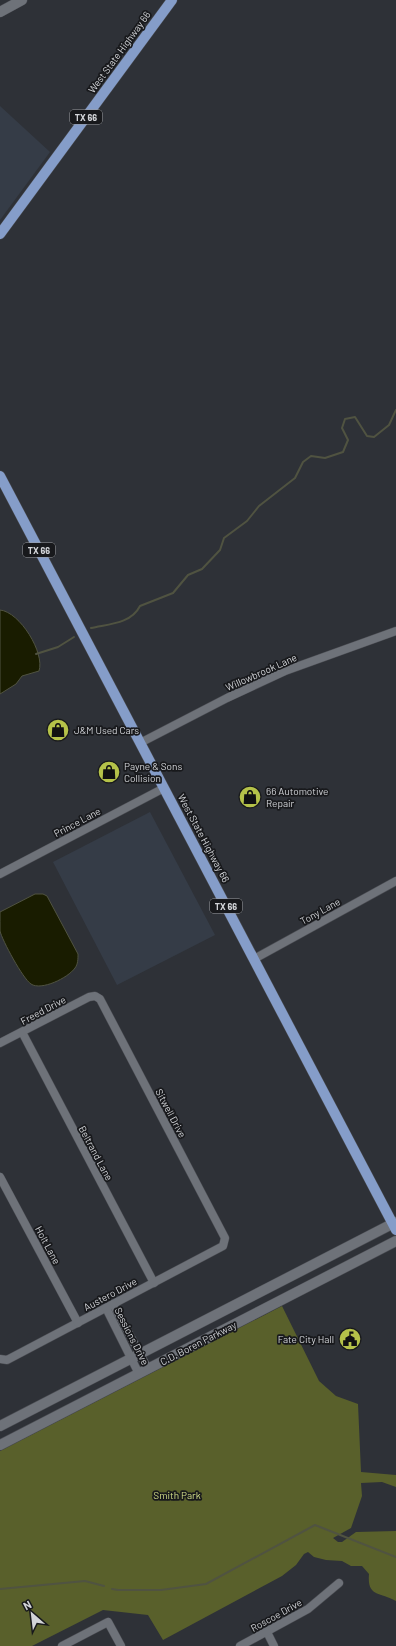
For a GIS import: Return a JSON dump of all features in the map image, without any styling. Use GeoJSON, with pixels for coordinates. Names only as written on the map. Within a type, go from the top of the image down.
{"type":"FeatureCollection","features":[{"type":"Feature","properties":{"kind":"main road","name":"West State Highway 66"},"geometry":{"type":"LineString","coordinates":[[0,234],[172,0]]}},
{"type":"Feature","properties":{"kind":"main road","name":"West State Highway 66"},"geometry":{"type":"LineString","coordinates":[[0,476],[364,1170],[395,1225]]}},
{"type":"Feature","properties":{"kind":"street"},"geometry":{"type":"LineString","coordinates":[[0,12],[22,0]]}},
{"type":"Feature","properties":{"kind":"street","name":"Willowbrook Lane"},"geometry":{"type":"LineString","coordinates":[[140,743],[227,698],[285,671],[396,631]]}},
{"type":"Feature","properties":{"kind":"street","name":"Prince Lane"},"geometry":{"type":"LineString","coordinates":[[0,874],[164,788]]}},
{"type":"Feature","properties":{"kind":"street","name":"Tony Lane"},"geometry":{"type":"LineString","coordinates":[[254,959],[396,881]]}},
{"type":"Feature","properties":{"kind":"street","name":"Freed Drive"},"geometry":{"type":"LineString","coordinates":[[0,1043],[90,997],[95,996]]}},
{"type":"Feature","properties":{"kind":"street","name":"Sitwell Drive"},"geometry":{"type":"LineString","coordinates":[[95,996],[100,999],[225,1238],[225,1242]]}},
{"type":"Feature","properties":{"kind":"street","name":"Beltrand Lane"},"geometry":{"type":"LineString","coordinates":[[22,1032],[154,1283]]}},
{"type":"Feature","properties":{"kind":"street","name":"Holt Lane"},"geometry":{"type":"LineString","coordinates":[[0,1177],[78,1323]]}},
{"type":"Feature","properties":{"kind":"street","name":"C.D. Boren Parkway"},"geometry":{"type":"LineString","coordinates":[[0,1426],[298,1273],[395,1225]]}},
{"type":"Feature","properties":{"kind":"street","name":"C.D. Boren Parkway"},"geometry":{"type":"LineString","coordinates":[[0,1445],[396,1241]]}},
{"type":"Feature","properties":{"kind":"street","name":"Austero Drive"},"geometry":{"type":"LineString","coordinates":[[1,1359],[7,1360],[78,1323],[223,1246],[225,1242]]}},
{"type":"Feature","properties":{"kind":"street"},"geometry":{"type":"LineString","coordinates":[[298,1273],[306,1288]]}},
{"type":"Feature","properties":{"kind":"street","name":"Sessions Drive"},"geometry":{"type":"LineString","coordinates":[[110,1306],[144,1371]]}},
{"type":"Feature","properties":{"kind":"street","name":"Roscoe Drive"},"geometry":{"type":"LineString","coordinates":[[240,1646],[308,1609],[339,1583]]}},
{"type":"Feature","properties":{"kind":"street"},"geometry":{"type":"LineString","coordinates":[[62,1646],[108,1622],[121,1646]]}},
{"type":"Feature","properties":{"kind":"street"},"geometry":{"type":"LineString","coordinates":[[266,1632],[274,1646]]}},
{"type":"Feature","properties":{"kind":"shaded area"},"geometry":{"type":"Polygon","coordinates":[[[0,106],[50,152],[0,220],[0,106]]]}},
{"type":"Feature","properties":{"kind":"shaded area"},"geometry":{"type":"Polygon","coordinates":[[[0,610],[8,612],[23,625],[35,644],[40,663],[39,671],[22,676],[16,684],[0,694],[0,610]]]}},
{"type":"Feature","properties":{"kind":"shaded area"},"geometry":{"type":"Polygon","coordinates":[[[150,812],[215,935],[117,985],[53,862],[150,812]]]}},
{"type":"Feature","properties":{"kind":"shaded area"},"geometry":{"type":"Polygon","coordinates":[[[35,894],[43,894],[47,896],[78,954],[77,965],[72,972],[61,979],[41,986],[35,986],[27,981],[18,967],[0,931],[0,912],[35,894]]]}},
{"type":"Feature","properties":{"kind":"green space","name":"Smith Park"},"geometry":{"type":"Polygon","coordinates":[[[282,1306],[319,1381],[336,1396],[358,1404],[361,1472],[396,1475],[396,1487],[382,1482],[361,1483],[362,1496],[351,1528],[333,1538],[338,1542],[342,1542],[356,1532],[396,1531],[396,1601],[375,1593],[372,1590],[370,1587],[369,1574],[362,1566],[351,1566],[342,1561],[326,1560],[314,1557],[308,1552],[304,1554],[296,1565],[282,1576],[163,1640],[148,1615],[103,1610],[32,1646],[0,1646],[0,1451],[282,1306]]]}},
{"type":"Feature","properties":{"kind":"waterway"},"geometry":{"type":"LineString","coordinates":[[91,628],[125,620],[136,612],[140,606],[173,593],[188,575],[202,569],[220,550],[224,538],[247,521],[259,506],[295,478],[303,462],[311,456],[325,458],[343,452],[348,440],[342,428],[345,419],[355,417],[367,436],[374,437],[389,425],[396,410]]}},
{"type":"Feature","properties":{"kind":"waterway"},"geometry":{"type":"LineString","coordinates":[[36,654],[58,647],[74,637]]}},
{"type":"Feature","properties":{"kind":"waterway"},"geometry":{"type":"LineString","coordinates":[[112,1589],[161,1590],[206,1584],[315,1525],[396,1557]]}},
{"type":"Feature","properties":{"kind":"waterway"},"geometry":{"type":"LineString","coordinates":[[0,1589],[85,1581],[104,1586]]}},
{"type":"Feature","properties":{"kind":"place","name":"J&M Used Cars"},"geometry":{"type":"Point","coordinates":[58,730]}},
{"type":"Feature","properties":{"kind":"place","name":"Payne & Sons Collision"},"geometry":{"type":"Point","coordinates":[109,772]}},
{"type":"Feature","properties":{"kind":"place","name":"66 Automotive Repair"},"geometry":{"type":"Point","coordinates":[250,797]}},
{"type":"Feature","properties":{"kind":"place","name":"Fate City Hall"},"geometry":{"type":"Point","coordinates":[350,1339]}}]}
